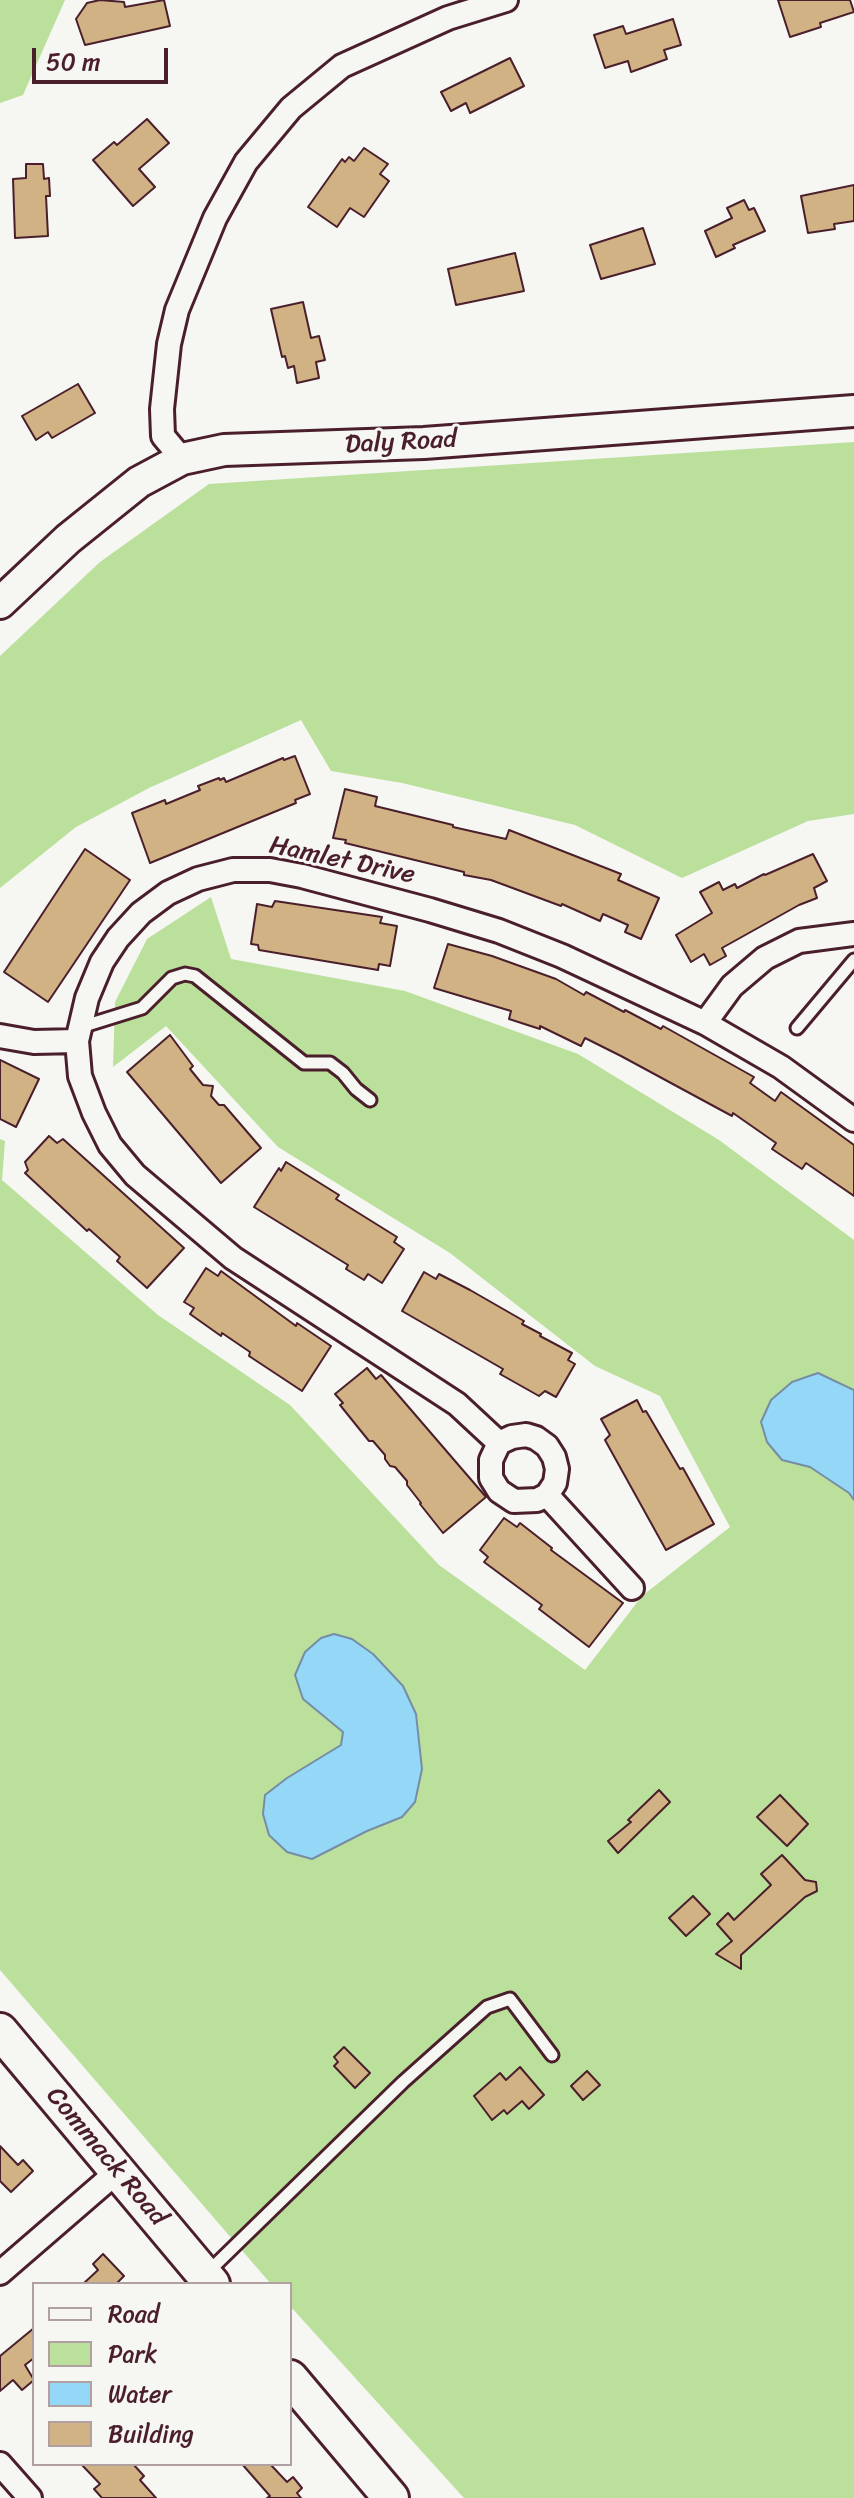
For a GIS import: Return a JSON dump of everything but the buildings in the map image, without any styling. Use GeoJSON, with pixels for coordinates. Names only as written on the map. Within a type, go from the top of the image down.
{"type":"FeatureCollection","features":[{"type":"Feature","properties":{"kind":"main road","name":"Daly Road"},"geometry":{"type":"LineString","coordinates":[[0,603],[68,539],[139,482],[182,459],[224,450],[424,443],[854,411]]}},
{"type":"Feature","properties":{"kind":"main road","name":"Commack Road"},"geometry":{"type":"LineString","coordinates":[[0,2031],[208,2279]]}},
{"type":"Feature","properties":{"kind":"main road"},"geometry":{"type":"LineString","coordinates":[[292,2380],[391,2498]]}},
{"type":"Feature","properties":{"kind":"street"},"geometry":{"type":"LineString","coordinates":[[182,459],[163,436],[162,409],[169,344],[177,310],[215,218],[246,162],[291,108],[342,66],[448,18],[506,0]]}},
{"type":"Feature","properties":{"kind":"street","name":"Hamlet Drive"},"geometry":{"type":"LineString","coordinates":[[499,1443],[457,1404],[233,1258],[135,1175],[110,1145],[80,1076],[78,1034],[87,998],[102,962],[118,938],[141,913],[168,893],[198,879],[233,870],[270,870],[302,876],[430,910],[499,931],[562,956],[705,1023],[781,1067],[854,1120]]}},
{"type":"Feature","properties":{"kind":"street"},"geometry":{"type":"LineString","coordinates":[[705,1023],[732,986],[765,958],[799,941],[854,934]]}},
{"type":"Feature","properties":{"kind":"street"},"geometry":{"type":"LineString","coordinates":[[0,1036],[34,1042],[78,1034]]}},
{"type":"Feature","properties":{"kind":"street"},"geometry":{"type":"LineString","coordinates":[[526,1435],[547,1446],[557,1469],[555,1483],[547,1495],[527,1502],[514,1501],[499,1491],[491,1478],[491,1460],[499,1443],[526,1435]]}},
{"type":"Feature","properties":{"kind":"street"},"geometry":{"type":"LineString","coordinates":[[547,1495],[632,1588]]}},
{"type":"Feature","properties":{"kind":"street"},"geometry":{"type":"LineString","coordinates":[[0,2273],[118,2171]]}},
{"type":"Feature","properties":{"kind":"street"},"geometry":{"type":"LineString","coordinates":[[0,2464],[30,2498]]}},
{"type":"Feature","properties":{"kind":"lane"},"geometry":{"type":"LineString","coordinates":[[797,1028],[854,960]]}},
{"type":"Feature","properties":{"kind":"lane"},"geometry":{"type":"LineString","coordinates":[[78,1034],[142,1008],[172,978],[185,974],[195,976],[304,1063],[330,1063],[370,1100]]}},
{"type":"Feature","properties":{"kind":"lane"},"geometry":{"type":"LineString","coordinates":[[208,2279],[403,2082],[487,2007],[510,1999],[552,2055]]}},
{"type":"Feature","properties":{"kind":"green space"},"geometry":{"type":"Polygon","coordinates":[[[0,0],[65,0],[23,95],[0,103],[0,0]]]}},
{"type":"Feature","properties":{"kind":"green space"},"geometry":{"type":"Polygon","coordinates":[[[854,442],[854,814],[808,821],[682,878],[575,825],[402,783],[331,771],[301,720],[149,788],[76,827],[0,888],[0,656],[100,562],[209,484],[854,442]]]}},
{"type":"Feature","properties":{"kind":"green space"},"geometry":{"type":"Polygon","coordinates":[[[211,897],[231,959],[405,991],[578,1054],[719,1140],[854,1240],[854,2498],[464,2498],[292,2308],[292,2282],[269,2282],[0,1970],[0,1139],[5,1141],[2,1180],[158,1315],[290,1405],[439,1565],[585,1670],[642,1596],[730,1527],[660,1396],[595,1366],[450,1253],[278,1147],[166,1026],[113,1067],[115,1002],[147,939],[211,897]]]}},
{"type":"Feature","properties":{"kind":"water"},"geometry":{"type":"Polygon","coordinates":[[[818,1373],[854,1390],[854,1500],[849,1493],[810,1467],[782,1460],[767,1442],[761,1422],[771,1400],[792,1382],[818,1373]]]}},
{"type":"Feature","properties":{"kind":"water"},"geometry":{"type":"Polygon","coordinates":[[[334,1634],[352,1639],[373,1654],[403,1686],[416,1714],[422,1769],[415,1802],[402,1817],[312,1859],[287,1852],[269,1835],[263,1814],[265,1795],[341,1745],[343,1732],[303,1699],[295,1675],[305,1652],[321,1638],[334,1634]]]}}]}
